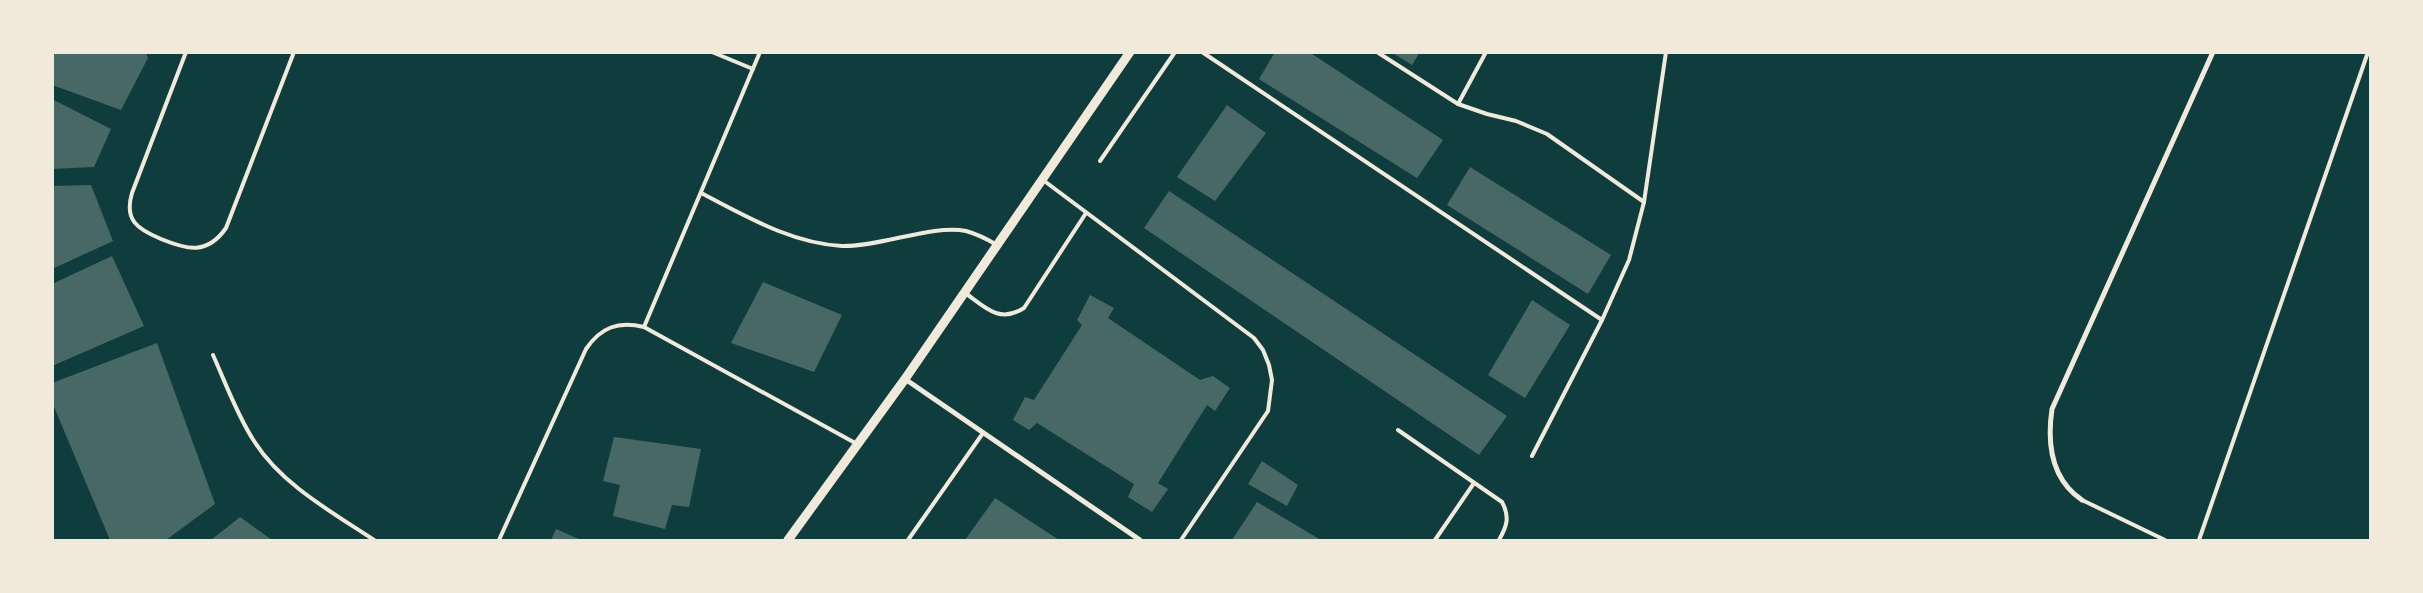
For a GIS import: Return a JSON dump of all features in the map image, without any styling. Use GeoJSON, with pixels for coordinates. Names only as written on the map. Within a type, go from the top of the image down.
{"type":"FeatureCollection","features":[{"type":"Feature","properties":{"kind":"street"},"geometry":{"type":"LineString","coordinates":[[788,540],[905,380],[1130,52]]}},
{"type":"Feature","properties":{"kind":"street"},"geometry":{"type":"LineString","coordinates":[[2082,500],[2071,492],[2061,478],[2054,462],[2050,446],[2052,409],[2214,52]]}},
{"type":"Feature","properties":{"kind":"street"},"geometry":{"type":"LineString","coordinates":[[905,380],[1140,540]]}},
{"type":"Feature","properties":{"kind":"lane"},"geometry":{"type":"LineString","coordinates":[[186,52],[132,193],[130,210],[137,227],[144,232],[180,247],[191,248],[211,243],[226,228],[294,52]]}},
{"type":"Feature","properties":{"kind":"lane"},"geometry":{"type":"LineString","coordinates":[[712,52],[753,69]]}},
{"type":"Feature","properties":{"kind":"lane"},"geometry":{"type":"LineString","coordinates":[[644,327],[760,52]]}},
{"type":"Feature","properties":{"kind":"lane"},"geometry":{"type":"LineString","coordinates":[[1100,162],[1175,52]]}},
{"type":"Feature","properties":{"kind":"lane"},"geometry":{"type":"LineString","coordinates":[[1202,52],[1602,320]]}},
{"type":"Feature","properties":{"kind":"lane"},"geometry":{"type":"LineString","coordinates":[[1378,52],[1458,104],[1516,121],[1548,134],[1644,202]]}},
{"type":"Feature","properties":{"kind":"lane"},"geometry":{"type":"LineString","coordinates":[[1458,104],[1486,52]]}},
{"type":"Feature","properties":{"kind":"lane"},"geometry":{"type":"LineString","coordinates":[[1532,456],[1602,320],[1629,260],[1644,202],[1666,52]]}},
{"type":"Feature","properties":{"kind":"lane"},"geometry":{"type":"LineString","coordinates":[[2199,540],[2368,52]]}},
{"type":"Feature","properties":{"kind":"lane"},"geometry":{"type":"LineString","coordinates":[[1042,180],[1254,338],[1263,350],[1270,365],[1272,380],[1268,410],[1181,540]]}},
{"type":"Feature","properties":{"kind":"lane"},"geometry":{"type":"LineString","coordinates":[[701,192],[767,227],[816,243],[866,246],[946,230],[973,233],[997,245]]}},
{"type":"Feature","properties":{"kind":"lane"},"geometry":{"type":"LineString","coordinates":[[964,292],[991,312],[1002,315],[1014,314],[1024,308],[1086,213]]}},
{"type":"Feature","properties":{"kind":"lane"},"geometry":{"type":"LineString","coordinates":[[499,540],[586,348],[603,330],[615,325],[630,324],[644,327],[857,444]]}},
{"type":"Feature","properties":{"kind":"lane"},"geometry":{"type":"LineString","coordinates":[[213,356],[254,442],[270,462],[291,483],[374,540]]}},
{"type":"Feature","properties":{"kind":"lane"},"geometry":{"type":"LineString","coordinates":[[1398,430],[1502,502],[1507,512],[1508,521],[1499,540]]}},
{"type":"Feature","properties":{"kind":"lane"},"geometry":{"type":"LineString","coordinates":[[908,540],[983,433]]}},
{"type":"Feature","properties":{"kind":"lane"},"geometry":{"type":"LineString","coordinates":[[1435,540],[1474,483]]}},
{"type":"Feature","properties":{"kind":"lane"},"geometry":{"type":"LineString","coordinates":[[2082,500],[2166,540]]}},
{"type":"Feature","properties":{"kind":"building"},"geometry":{"type":"Polygon","coordinates":[[[52,52],[146,52],[148,58],[121,110],[52,85],[52,52]]]}},
{"type":"Feature","properties":{"kind":"building"},"geometry":{"type":"Polygon","coordinates":[[[1275,52],[1309,52],[1443,140],[1417,178],[1259,79],[1275,52]]]}},
{"type":"Feature","properties":{"kind":"building"},"geometry":{"type":"Polygon","coordinates":[[[1391,52],[1420,52],[1412,65],[1391,52]]]}},
{"type":"Feature","properties":{"kind":"building"},"geometry":{"type":"Polygon","coordinates":[[[52,99],[111,129],[94,167],[52,169],[52,99]]]}},
{"type":"Feature","properties":{"kind":"building"},"geometry":{"type":"Polygon","coordinates":[[[1227,105],[1266,133],[1215,201],[1177,177],[1227,105]]]}},
{"type":"Feature","properties":{"kind":"building"},"geometry":{"type":"Polygon","coordinates":[[[1470,167],[1611,255],[1588,294],[1447,205],[1470,167]]]}},
{"type":"Feature","properties":{"kind":"building"},"geometry":{"type":"Polygon","coordinates":[[[91,185],[113,241],[52,269],[52,186],[91,185]]]}},
{"type":"Feature","properties":{"kind":"building"},"geometry":{"type":"Polygon","coordinates":[[[1169,191],[1507,416],[1479,455],[1144,228],[1169,191]]]}},
{"type":"Feature","properties":{"kind":"building"},"geometry":{"type":"Polygon","coordinates":[[[112,256],[144,326],[52,366],[52,284],[112,256]]]}},
{"type":"Feature","properties":{"kind":"building"},"geometry":{"type":"Polygon","coordinates":[[[763,282],[842,315],[814,372],[731,343],[763,282]]]}},
{"type":"Feature","properties":{"kind":"building"},"geometry":{"type":"Polygon","coordinates":[[[1090,295],[1114,308],[1108,318],[1200,380],[1213,376],[1230,388],[1215,411],[1207,405],[1158,483],[1168,489],[1152,512],[1128,497],[1134,484],[1037,423],[1029,430],[1013,420],[1025,397],[1034,400],[1082,325],[1077,320],[1090,295]]]}},
{"type":"Feature","properties":{"kind":"building"},"geometry":{"type":"Polygon","coordinates":[[[1532,300],[1570,325],[1525,398],[1488,375],[1532,300]]]}},
{"type":"Feature","properties":{"kind":"building"},"geometry":{"type":"Polygon","coordinates":[[[157,343],[215,504],[166,540],[110,540],[52,402],[52,383],[157,343]]]}},
{"type":"Feature","properties":{"kind":"building"},"geometry":{"type":"Polygon","coordinates":[[[614,437],[701,449],[689,507],[672,505],[665,529],[613,516],[620,485],[603,481],[614,437]]]}},
{"type":"Feature","properties":{"kind":"building"},"geometry":{"type":"Polygon","coordinates":[[[1262,461],[1298,485],[1287,506],[1248,484],[1262,461]]]}},
{"type":"Feature","properties":{"kind":"building"},"geometry":{"type":"Polygon","coordinates":[[[995,498],[1059,540],[965,540],[995,498]]]}},
{"type":"Feature","properties":{"kind":"building"},"geometry":{"type":"Polygon","coordinates":[[[1257,502],[1321,540],[1232,540],[1257,502]]]}},
{"type":"Feature","properties":{"kind":"building"},"geometry":{"type":"Polygon","coordinates":[[[240,517],[272,540],[211,540],[240,517]]]}},
{"type":"Feature","properties":{"kind":"building"},"geometry":{"type":"Polygon","coordinates":[[[556,529],[581,540],[551,540],[556,529]]]}}]}
